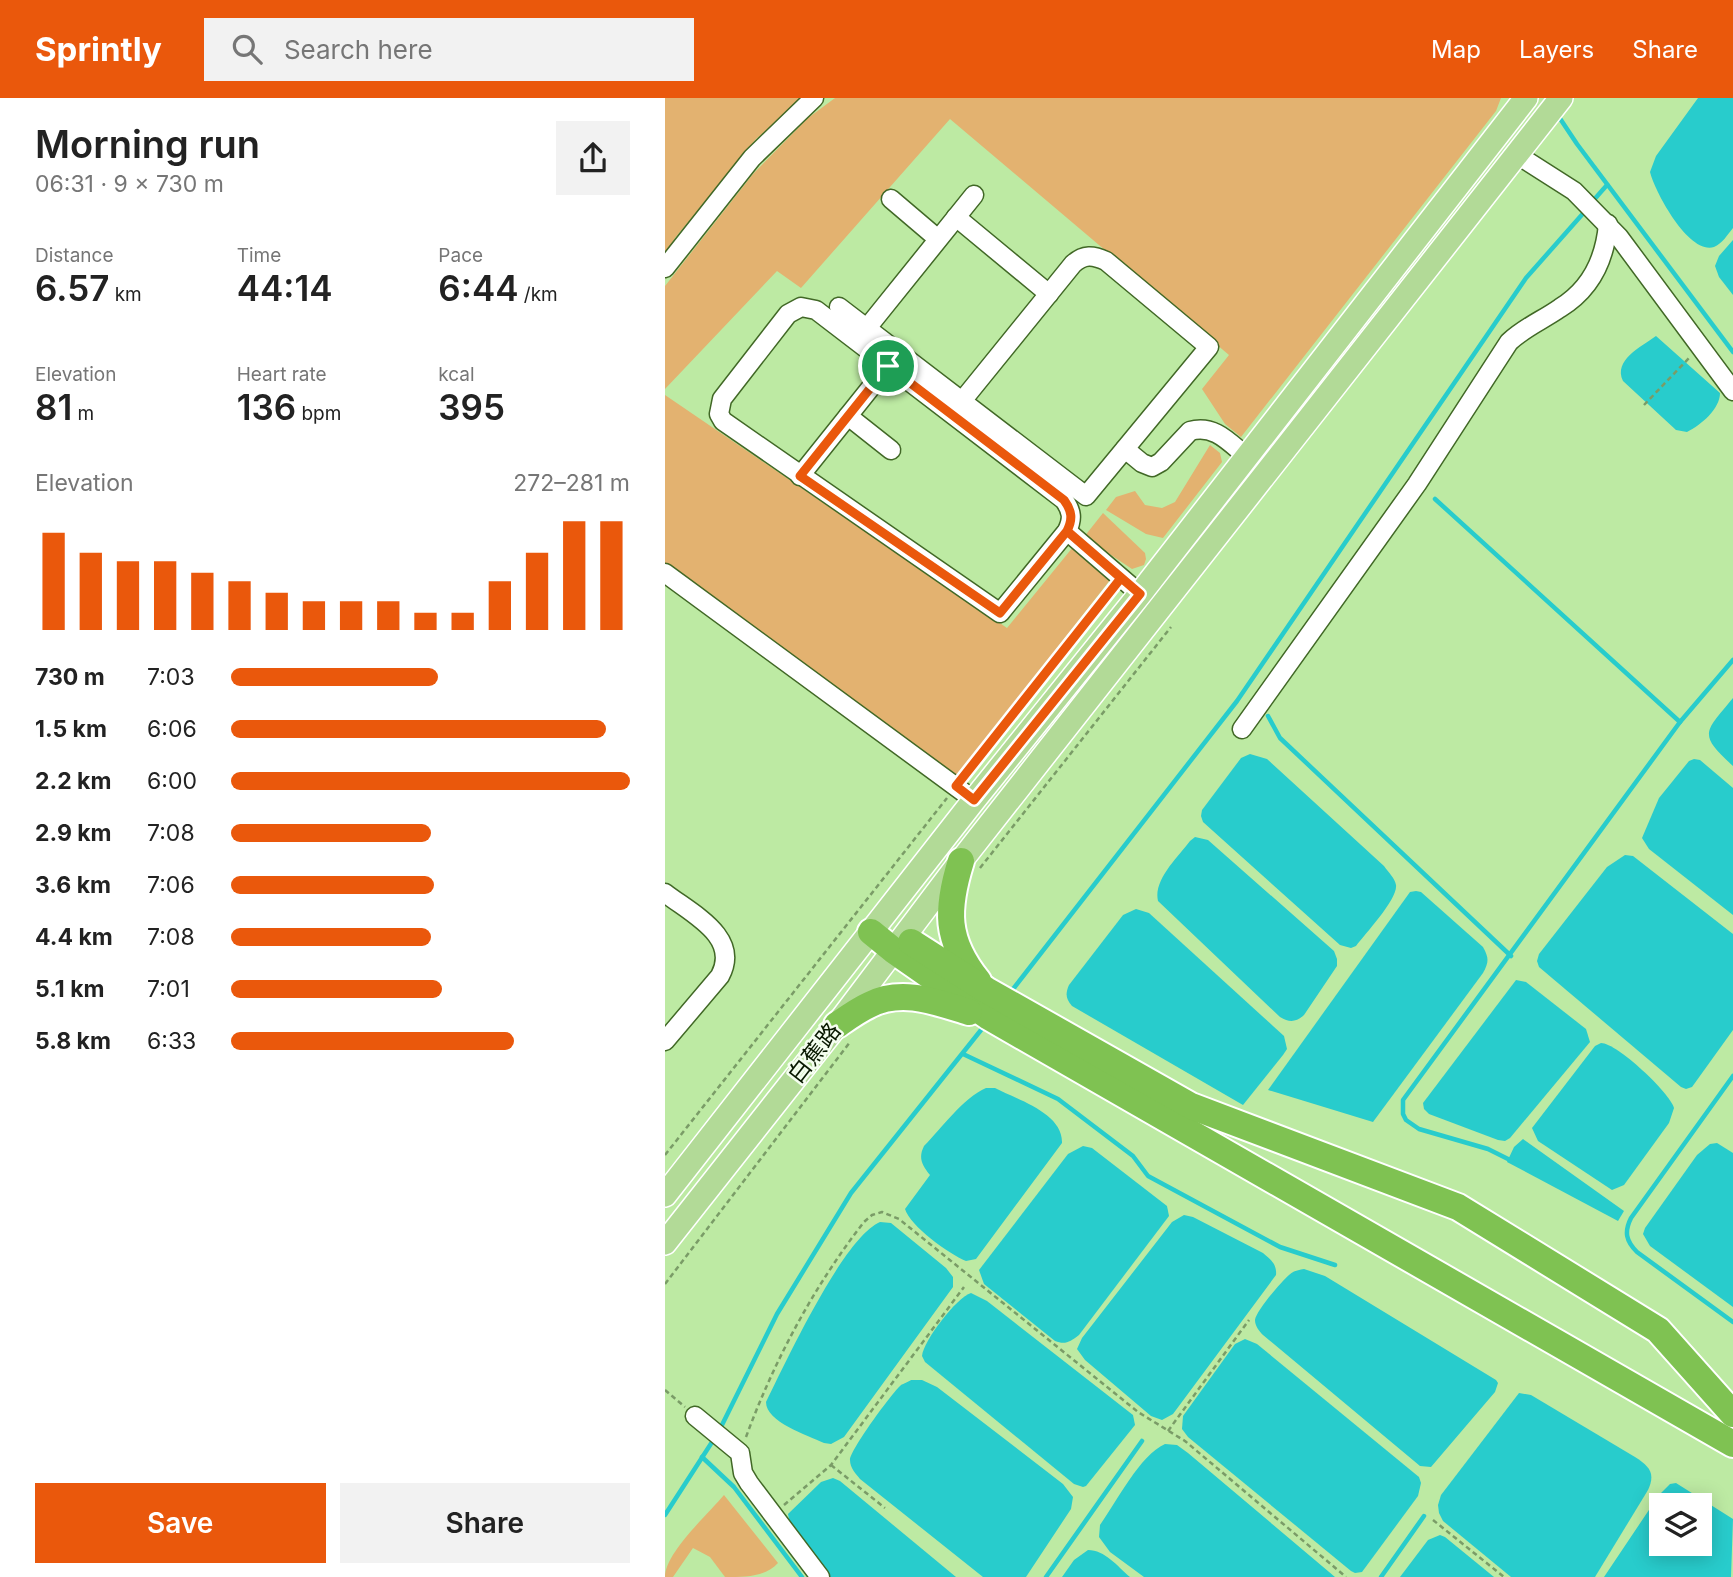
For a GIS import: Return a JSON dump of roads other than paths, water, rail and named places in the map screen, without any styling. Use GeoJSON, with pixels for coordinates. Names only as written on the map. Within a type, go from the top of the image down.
{"type":"FeatureCollection","features":[{"type":"Feature","properties":{"kind":"highway"},"geometry":{"type":"LineString","coordinates":[[968,868],[951,892],[949,918],[955,946],[967,967],[986,990]]}},
{"type":"Feature","properties":{"kind":"highway"},"geometry":{"type":"LineString","coordinates":[[875,926],[989,1017],[1733,1444]]}},
{"type":"Feature","properties":{"kind":"highway"},"geometry":{"type":"LineString","coordinates":[[898,944],[986,990],[1191,1107],[1458,1207],[1658,1330],[1733,1414]]}},
{"type":"Feature","properties":{"kind":"highway"},"geometry":{"type":"LineString","coordinates":[[846,1029],[870,1004],[893,997],[914,996],[989,1017]]}},
{"type":"Feature","properties":{"kind":"main road","name":"白蕉路"},"geometry":{"type":"LineString","coordinates":[[665,1243],[846,1029],[898,944],[968,868],[1560,98]]}},
{"type":"Feature","properties":{"kind":"main road"},"geometry":{"type":"LineString","coordinates":[[665,1195],[875,926],[965,793],[1140,594],[1520,101]]}},
{"type":"Feature","properties":{"kind":"street"},"geometry":{"type":"LineString","coordinates":[[665,268],[752,158],[814,98]]}},
{"type":"Feature","properties":{"kind":"street"},"geometry":{"type":"LineString","coordinates":[[1520,101],[1540,123]]}},
{"type":"Feature","properties":{"kind":"street"},"geometry":{"type":"LineString","coordinates":[[1516,155],[1574,191],[1608,224],[1733,391]]}},
{"type":"Feature","properties":{"kind":"street"},"geometry":{"type":"LineString","coordinates":[[867,328],[974,195]]}},
{"type":"Feature","properties":{"kind":"street"},"geometry":{"type":"LineString","coordinates":[[891,199],[938,239]]}},
{"type":"Feature","properties":{"kind":"street"},"geometry":{"type":"LineString","coordinates":[[956,217],[1049,293]]}},
{"type":"Feature","properties":{"kind":"street"},"geometry":{"type":"LineString","coordinates":[[1242,729],[1417,484],[1509,342],[1524,328],[1574,299],[1588,283],[1606,244],[1608,224]]}},
{"type":"Feature","properties":{"kind":"street"},"geometry":{"type":"LineString","coordinates":[[839,307],[1086,496],[1209,347],[1106,261],[1089,256],[1080,258],[1049,293],[962,401]]}},
{"type":"Feature","properties":{"kind":"street"},"geometry":{"type":"LineString","coordinates":[[801,307],[815,310],[1064,500],[1071,516],[1067,531],[1000,613],[800,476],[729,427],[719,414],[722,399],[788,314],[801,307]]}},
{"type":"Feature","properties":{"kind":"street"},"geometry":{"type":"LineString","coordinates":[[800,476],[888,366]]}},
{"type":"Feature","properties":{"kind":"street"},"geometry":{"type":"LineString","coordinates":[[848,416],[891,450]]}},
{"type":"Feature","properties":{"kind":"street"},"geometry":{"type":"LineString","coordinates":[[1125,449],[1142,463],[1152,467],[1161,462],[1189,431],[1209,429],[1217,432],[1247,457]]}},
{"type":"Feature","properties":{"kind":"street"},"geometry":{"type":"LineString","coordinates":[[1067,531],[1140,594]]}},
{"type":"Feature","properties":{"kind":"street"},"geometry":{"type":"LineString","coordinates":[[665,573],[965,793]]}},
{"type":"Feature","properties":{"kind":"street"},"geometry":{"type":"LineString","coordinates":[[665,893],[716,933],[723,942],[726,954],[725,966],[720,976],[665,1041]]}},
{"type":"Feature","properties":{"kind":"street"},"geometry":{"type":"LineString","coordinates":[[695,1416],[734,1448],[743,1473],[820,1577]]}},
{"type":"Feature","properties":{"kind":"water"},"geometry":{"type":"Polygon","coordinates":[[[1698,98],[1733,98],[1733,228],[1714,247],[1704,247],[1684,232],[1666,207],[1650,172],[1656,156],[1698,98]]]}},
{"type":"Feature","properties":{"kind":"water"},"geometry":{"type":"Polygon","coordinates":[[[1733,240],[1733,295],[1719,277],[1715,266],[1719,256],[1733,240]]]}},
{"type":"Feature","properties":{"kind":"water"},"geometry":{"type":"Polygon","coordinates":[[[1656,336],[1720,393],[1717,405],[1709,416],[1687,432],[1676,430],[1623,381],[1621,373],[1625,360],[1656,336]]]}},
{"type":"Feature","properties":{"kind":"water"},"geometry":{"type":"Polygon","coordinates":[[[1733,698],[1733,766],[1714,747],[1709,733],[1711,726],[1733,698]]]}},
{"type":"Feature","properties":{"kind":"water"},"geometry":{"type":"Polygon","coordinates":[[[1250,754],[1267,759],[1384,866],[1394,880],[1396,885],[1392,899],[1356,946],[1351,948],[1340,945],[1203,822],[1202,810],[1241,758],[1250,754]]]}},
{"type":"Feature","properties":{"kind":"water"},"geometry":{"type":"Polygon","coordinates":[[[1700,760],[1733,788],[1733,915],[1649,849],[1642,838],[1659,798],[1689,761],[1700,760]]]}},
{"type":"Feature","properties":{"kind":"water"},"geometry":{"type":"Polygon","coordinates":[[[1195,837],[1208,840],[1334,951],[1337,966],[1304,1015],[1298,1019],[1290,1021],[1280,1017],[1158,901],[1157,893],[1163,877],[1173,861],[1195,837]]]}},
{"type":"Feature","properties":{"kind":"water"},"geometry":{"type":"Polygon","coordinates":[[[1625,855],[1633,856],[1733,934],[1733,1030],[1692,1087],[1686,1089],[1539,967],[1537,961],[1539,954],[1607,867],[1625,855]]]}},
{"type":"Feature","properties":{"kind":"water"},"geometry":{"type":"Polygon","coordinates":[[[1410,892],[1421,892],[1483,947],[1487,963],[1483,973],[1373,1122],[1268,1090],[1410,892]]]}},
{"type":"Feature","properties":{"kind":"water"},"geometry":{"type":"Polygon","coordinates":[[[1136,909],[1149,913],[1284,1036],[1287,1049],[1243,1105],[1072,1006],[1068,1001],[1069,985],[1123,915],[1136,909]]]}},
{"type":"Feature","properties":{"kind":"water"},"geometry":{"type":"Polygon","coordinates":[[[1516,980],[1526,982],[1586,1029],[1590,1042],[1505,1141],[1429,1114],[1423,1103],[1516,980]]]}},
{"type":"Feature","properties":{"kind":"water"},"geometry":{"type":"Polygon","coordinates":[[[1601,1043],[1619,1051],[1642,1070],[1674,1108],[1669,1123],[1624,1185],[1612,1190],[1538,1141],[1532,1128],[1595,1046],[1601,1043]]]}},
{"type":"Feature","properties":{"kind":"water"},"geometry":{"type":"Polygon","coordinates":[[[986,1088],[995,1088],[1047,1116],[1055,1123],[1062,1143],[976,1259],[966,1261],[931,1239],[914,1223],[905,1209],[930,1175],[922,1161],[924,1146],[961,1106],[986,1088]]]}},
{"type":"Feature","properties":{"kind":"water"},"geometry":{"type":"Polygon","coordinates":[[[1523,1139],[1624,1211],[1618,1221],[1507,1162],[1514,1147],[1523,1139]]]}},
{"type":"Feature","properties":{"kind":"water"},"geometry":{"type":"Polygon","coordinates":[[[1717,1143],[1733,1153],[1733,1307],[1650,1246],[1643,1234],[1697,1155],[1710,1144],[1717,1143]]]}},
{"type":"Feature","properties":{"kind":"water"},"geometry":{"type":"Polygon","coordinates":[[[1083,1146],[1092,1148],[1167,1206],[1169,1216],[1079,1335],[1062,1343],[1055,1341],[984,1284],[979,1270],[1068,1154],[1083,1146]]]}},
{"type":"Feature","properties":{"kind":"water"},"geometry":{"type":"Polygon","coordinates":[[[1184,1215],[1263,1253],[1274,1265],[1276,1275],[1173,1414],[1162,1420],[1151,1416],[1085,1360],[1077,1349],[1082,1338],[1172,1222],[1184,1215]]]}},
{"type":"Feature","properties":{"kind":"water"},"geometry":{"type":"Polygon","coordinates":[[[880,1222],[891,1223],[946,1268],[953,1277],[953,1287],[844,1437],[831,1444],[824,1443],[780,1422],[768,1409],[766,1402],[833,1275],[849,1251],[865,1233],[880,1222]]]}},
{"type":"Feature","properties":{"kind":"water"},"geometry":{"type":"Polygon","coordinates":[[[1304,1269],[1325,1276],[1498,1383],[1495,1392],[1431,1467],[1420,1466],[1258,1328],[1256,1316],[1269,1297],[1291,1274],[1304,1269]]]}},
{"type":"Feature","properties":{"kind":"water"},"geometry":{"type":"Polygon","coordinates":[[[971,1293],[987,1301],[1133,1415],[1135,1425],[1086,1486],[1074,1484],[925,1362],[922,1356],[924,1349],[934,1331],[958,1302],[971,1293]]]}},
{"type":"Feature","properties":{"kind":"water"},"geometry":{"type":"Polygon","coordinates":[[[1245,1339],[1257,1344],[1419,1477],[1421,1483],[1418,1496],[1362,1572],[1351,1571],[1188,1437],[1182,1429],[1183,1416],[1235,1344],[1245,1339]]]}},
{"type":"Feature","properties":{"kind":"water"},"geometry":{"type":"Polygon","coordinates":[[[911,1380],[922,1380],[937,1387],[1063,1484],[1073,1497],[1071,1509],[1026,1577],[983,1577],[853,1471],[850,1460],[864,1434],[896,1390],[911,1380]]]}},
{"type":"Feature","properties":{"kind":"water"},"geometry":{"type":"Polygon","coordinates":[[[1519,1393],[1531,1395],[1635,1457],[1650,1470],[1648,1490],[1595,1577],[1511,1577],[1443,1521],[1439,1513],[1441,1495],[1519,1393]]]}},
{"type":"Feature","properties":{"kind":"water"},"geometry":{"type":"Polygon","coordinates":[[[1165,1444],[1177,1445],[1188,1453],[1335,1577],[1144,1577],[1110,1552],[1099,1537],[1100,1525],[1138,1468],[1165,1444]]]}},
{"type":"Feature","properties":{"kind":"water"},"geometry":{"type":"Polygon","coordinates":[[[833,1478],[956,1577],[830,1577],[790,1524],[788,1514],[821,1482],[833,1478]]]}},
{"type":"Feature","properties":{"kind":"water"},"geometry":{"type":"Polygon","coordinates":[[[1676,1483],[1692,1493],[1661,1493],[1670,1484],[1676,1483]]]}},
{"type":"Feature","properties":{"kind":"water"},"geometry":{"type":"Polygon","coordinates":[[[1712,1506],[1733,1519],[1731,1577],[1604,1577],[1649,1510],[1649,1556],[1712,1556],[1712,1506]]]}},
{"type":"Feature","properties":{"kind":"water"},"geometry":{"type":"Polygon","coordinates":[[[1440,1535],[1494,1577],[1400,1577],[1428,1540],[1440,1535]]]}},
{"type":"Feature","properties":{"kind":"water"},"geometry":{"type":"Polygon","coordinates":[[[1088,1550],[1105,1556],[1130,1577],[1062,1577],[1074,1560],[1088,1550]]]}},
{"type":"Feature","properties":{"kind":"waterway"},"geometry":{"type":"LineString","coordinates":[[1557,114],[1733,352]]}},
{"type":"Feature","properties":{"kind":"waterway"},"geometry":{"type":"LineString","coordinates":[[1592,202],[1607,185]]}},
{"type":"Feature","properties":{"kind":"waterway"},"geometry":{"type":"LineString","coordinates":[[1010,993],[1237,701],[1526,278],[1587,209]]}},
{"type":"Feature","properties":{"kind":"waterway"},"geometry":{"type":"LineString","coordinates":[[1435,499],[1680,722]]}},
{"type":"Feature","properties":{"kind":"waterway"},"geometry":{"type":"LineString","coordinates":[[1512,1161],[1488,1149],[1419,1129],[1406,1120],[1403,1100],[1680,722],[1733,660]]}},
{"type":"Feature","properties":{"kind":"waterway"},"geometry":{"type":"LineString","coordinates":[[1268,716],[1280,738],[1511,956]]}},
{"type":"Feature","properties":{"kind":"waterway"},"geometry":{"type":"LineString","coordinates":[[720,1429],[777,1314],[851,1193],[985,1025]]}},
{"type":"Feature","properties":{"kind":"waterway"},"geometry":{"type":"LineString","coordinates":[[963,1054],[1058,1099],[1133,1156],[1148,1176],[1280,1247],[1335,1265]]}},
{"type":"Feature","properties":{"kind":"waterway"},"geometry":{"type":"LineString","coordinates":[[1733,1076],[1631,1218],[1627,1228],[1628,1240],[1637,1252],[1733,1322]]}},
{"type":"Feature","properties":{"kind":"waterway"},"geometry":{"type":"LineString","coordinates":[[665,1515],[714,1439]]}},
{"type":"Feature","properties":{"kind":"waterway"},"geometry":{"type":"LineString","coordinates":[[1046,1577],[1142,1441]]}},
{"type":"Feature","properties":{"kind":"waterway"},"geometry":{"type":"LineString","coordinates":[[702,1457],[734,1487],[802,1577]]}},
{"type":"Feature","properties":{"kind":"waterway"},"geometry":{"type":"LineString","coordinates":[[1381,1577],[1424,1516]]}}]}
